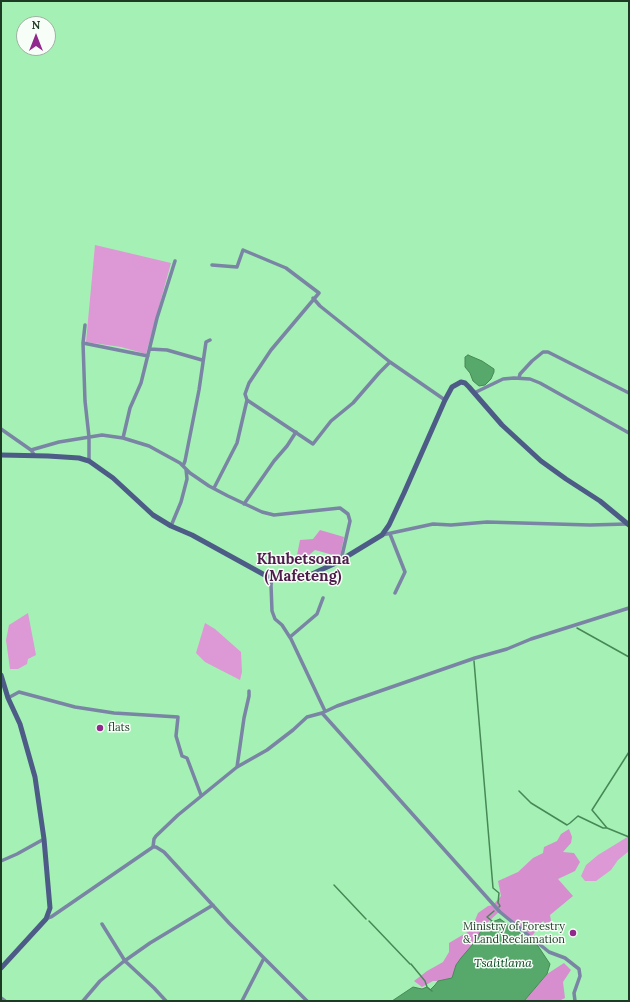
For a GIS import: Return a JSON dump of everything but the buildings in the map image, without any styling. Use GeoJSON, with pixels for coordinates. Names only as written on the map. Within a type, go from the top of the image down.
{"type":"FeatureCollection","features":[{"type":"Feature","properties":{"kind":"street"},"geometry":{"type":"LineString","coordinates":[[212,265],[237,267],[243,250],[286,268],[319,293],[313,298],[271,350],[249,383],[245,394],[247,400],[237,443],[214,488]]}},
{"type":"Feature","properties":{"kind":"street"},"geometry":{"type":"LineString","coordinates":[[123,438],[130,408],[141,383],[157,318],[175,261]]}},
{"type":"Feature","properties":{"kind":"street"},"geometry":{"type":"LineString","coordinates":[[313,298],[320,306],[390,362],[445,400]]}},
{"type":"Feature","properties":{"kind":"street"},"geometry":{"type":"LineString","coordinates":[[85,325],[83,343],[85,401],[89,437],[89,461]]}},
{"type":"Feature","properties":{"kind":"street"},"geometry":{"type":"LineString","coordinates":[[171,526],[181,502],[187,480],[184,467],[199,390],[202,360],[206,342],[210,340]]}},
{"type":"Feature","properties":{"kind":"street"},"geometry":{"type":"LineString","coordinates":[[83,343],[148,356]]}},
{"type":"Feature","properties":{"kind":"street"},"geometry":{"type":"LineString","coordinates":[[150,349],[167,350],[202,360]]}},
{"type":"Feature","properties":{"kind":"street"},"geometry":{"type":"LineString","coordinates":[[519,378],[520,374],[532,361],[543,352],[548,352],[629,393]]}},
{"type":"Feature","properties":{"kind":"street"},"geometry":{"type":"LineString","coordinates":[[247,400],[313,444],[331,421],[353,402],[378,372],[390,362]]}},
{"type":"Feature","properties":{"kind":"street"},"geometry":{"type":"LineString","coordinates":[[474,393],[503,379],[530,378],[540,382],[629,433]]}},
{"type":"Feature","properties":{"kind":"street"},"geometry":{"type":"LineString","coordinates":[[1,455],[79,458],[89,461],[113,478],[153,515],[171,526],[192,535],[272,579],[301,578],[341,560],[382,535],[389,525],[404,493],[445,400],[452,387],[461,382],[465,383],[502,425],[541,461],[566,480],[600,502],[628,524]]}},
{"type":"Feature","properties":{"kind":"street"},"geometry":{"type":"LineString","coordinates":[[1,429],[31,450],[35,456]]}},
{"type":"Feature","properties":{"kind":"street"},"geometry":{"type":"LineString","coordinates":[[244,504],[296,432]]}},
{"type":"Feature","properties":{"kind":"street"},"geometry":{"type":"LineString","coordinates":[[31,450],[59,442],[102,435],[123,438],[149,446],[180,463],[209,486],[262,512],[274,514],[335,508],[344,509],[348,514],[350,521],[341,560]]}},
{"type":"Feature","properties":{"kind":"street"},"geometry":{"type":"LineString","coordinates":[[382,535],[433,524],[451,526],[487,522],[590,525],[628,524]]}},
{"type":"Feature","properties":{"kind":"street"},"geometry":{"type":"LineString","coordinates":[[390,534],[405,572],[395,593]]}},
{"type":"Feature","properties":{"kind":"street"},"geometry":{"type":"LineString","coordinates":[[272,579],[272,611],[275,619],[282,625],[290,637],[323,712],[500,912],[549,952],[565,958],[579,968],[580,976],[574,993],[575,1001]]}},
{"type":"Feature","properties":{"kind":"street"},"geometry":{"type":"LineString","coordinates":[[290,637],[317,614],[323,598]]}},
{"type":"Feature","properties":{"kind":"street"},"geometry":{"type":"LineString","coordinates":[[46,919],[153,847],[156,836],[201,795],[238,767],[267,750],[307,717],[475,658],[507,649],[531,639],[629,608]]}},
{"type":"Feature","properties":{"kind":"street"},"geometry":{"type":"LineString","coordinates":[[1,675],[8,698],[20,724],[35,777],[44,839],[50,908],[46,919],[1,968]]}},
{"type":"Feature","properties":{"kind":"street"},"geometry":{"type":"LineString","coordinates":[[238,767],[249,691]]}},
{"type":"Feature","properties":{"kind":"street"},"geometry":{"type":"LineString","coordinates":[[8,698],[19,692],[75,708],[114,713],[178,717],[176,736],[182,756],[187,758],[201,795]]}},
{"type":"Feature","properties":{"kind":"street"},"geometry":{"type":"LineString","coordinates":[[1,861],[44,839]]}},
{"type":"Feature","properties":{"kind":"street"},"geometry":{"type":"LineString","coordinates":[[153,847],[156,847],[164,852],[229,923],[308,1001]]}},
{"type":"Feature","properties":{"kind":"street"},"geometry":{"type":"LineString","coordinates":[[83,1001],[100,981],[125,961],[213,905]]}},
{"type":"Feature","properties":{"kind":"street"},"geometry":{"type":"LineString","coordinates":[[102,924],[125,961],[166,1001]]}},
{"type":"Feature","properties":{"kind":"street"},"geometry":{"type":"LineString","coordinates":[[242,1001],[264,958]]}},
{"type":"Feature","properties":{"kind":"street"},"geometry":{"type":"LineString","coordinates":[[1,998],[5,1001]]}},
{"type":"Feature","properties":{"kind":"shaded area"},"geometry":{"type":"Polygon","coordinates":[[[95,245],[171,263],[146,354],[121,347],[86,342],[95,245]]]}},
{"type":"Feature","properties":{"kind":"shaded area"},"geometry":{"type":"Polygon","coordinates":[[[320,530],[344,537],[340,557],[315,550],[309,555],[297,555],[300,540],[313,539],[320,530]]]}},
{"type":"Feature","properties":{"kind":"shaded area"},"geometry":{"type":"Polygon","coordinates":[[[28,613],[36,655],[28,659],[27,664],[18,669],[10,669],[6,640],[9,625],[28,613]]]}},
{"type":"Feature","properties":{"kind":"shaded area"},"geometry":{"type":"Polygon","coordinates":[[[205,623],[215,629],[241,652],[242,672],[240,680],[205,662],[196,653],[205,623]]]}},
{"type":"Feature","properties":{"kind":"shaded area"},"geometry":{"type":"Polygon","coordinates":[[[569,829],[572,837],[571,843],[563,852],[574,853],[580,862],[575,871],[558,879],[573,896],[550,915],[551,921],[546,924],[543,921],[532,936],[500,911],[487,923],[479,934],[479,937],[456,965],[452,978],[433,981],[422,987],[414,981],[427,971],[443,962],[449,952],[449,943],[471,930],[478,913],[488,906],[493,905],[501,896],[498,881],[518,872],[533,858],[543,853],[544,847],[557,841],[561,834],[569,829]]]}},
{"type":"Feature","properties":{"kind":"shaded area"},"geometry":{"type":"Polygon","coordinates":[[[629,836],[629,851],[618,860],[611,870],[596,881],[585,881],[581,876],[586,865],[598,855],[629,836]]]}},
{"type":"Feature","properties":{"kind":"shaded area"},"geometry":{"type":"Polygon","coordinates":[[[564,963],[571,970],[563,982],[565,998],[559,1001],[524,1001],[547,974],[564,963]]]}},
{"type":"Feature","properties":{"kind":"water"},"geometry":{"type":"Polygon","coordinates":[[[468,355],[482,361],[494,369],[491,379],[485,385],[479,386],[473,381],[470,373],[465,367],[465,357],[468,355]]]}},
{"type":"Feature","properties":{"kind":"water","name":"Tsalitlama"},"geometry":{"type":"Polygon","coordinates":[[[500,919],[538,946],[550,964],[547,974],[524,1001],[392,1001],[413,987],[422,989],[427,987],[430,990],[438,981],[452,978],[456,965],[479,937],[479,934],[486,925],[488,927],[492,922],[500,919]]]}},
{"type":"Feature","properties":{"kind":"waterway"},"geometry":{"type":"LineString","coordinates":[[577,628],[629,657]]}},
{"type":"Feature","properties":{"kind":"waterway"},"geometry":{"type":"LineString","coordinates":[[474,661],[493,888],[499,893],[498,903]]}},
{"type":"Feature","properties":{"kind":"waterway"},"geometry":{"type":"LineString","coordinates":[[607,828],[592,810],[629,752]]}},
{"type":"Feature","properties":{"kind":"waterway"},"geometry":{"type":"LineString","coordinates":[[519,791],[531,803],[567,825],[578,816],[603,828],[607,828],[629,837]]}},
{"type":"Feature","properties":{"kind":"waterway"},"geometry":{"type":"LineString","coordinates":[[334,885],[366,919]]}},
{"type":"Feature","properties":{"kind":"waterway"},"geometry":{"type":"LineString","coordinates":[[488,927],[492,921],[487,917],[494,911]]}},
{"type":"Feature","properties":{"kind":"waterway"},"geometry":{"type":"LineString","coordinates":[[369,921],[410,964]]}},
{"type":"Feature","properties":{"kind":"waterway"},"geometry":{"type":"LineString","coordinates":[[411,964],[425,981],[427,987],[432,991]]}},
{"type":"Feature","properties":{"kind":"place","name":"flats"},"geometry":{"type":"Point","coordinates":[100,728]}},
{"type":"Feature","properties":{"kind":"place","name":"Ministry of Forestry & Land Reclamation"},"geometry":{"type":"Point","coordinates":[573,933]}},
{"type":"Feature","properties":{"kind":"district","name":"Khubetsoana (Mafeteng)"},"geometry":{"type":"Point","coordinates":[303,568]}}]}
